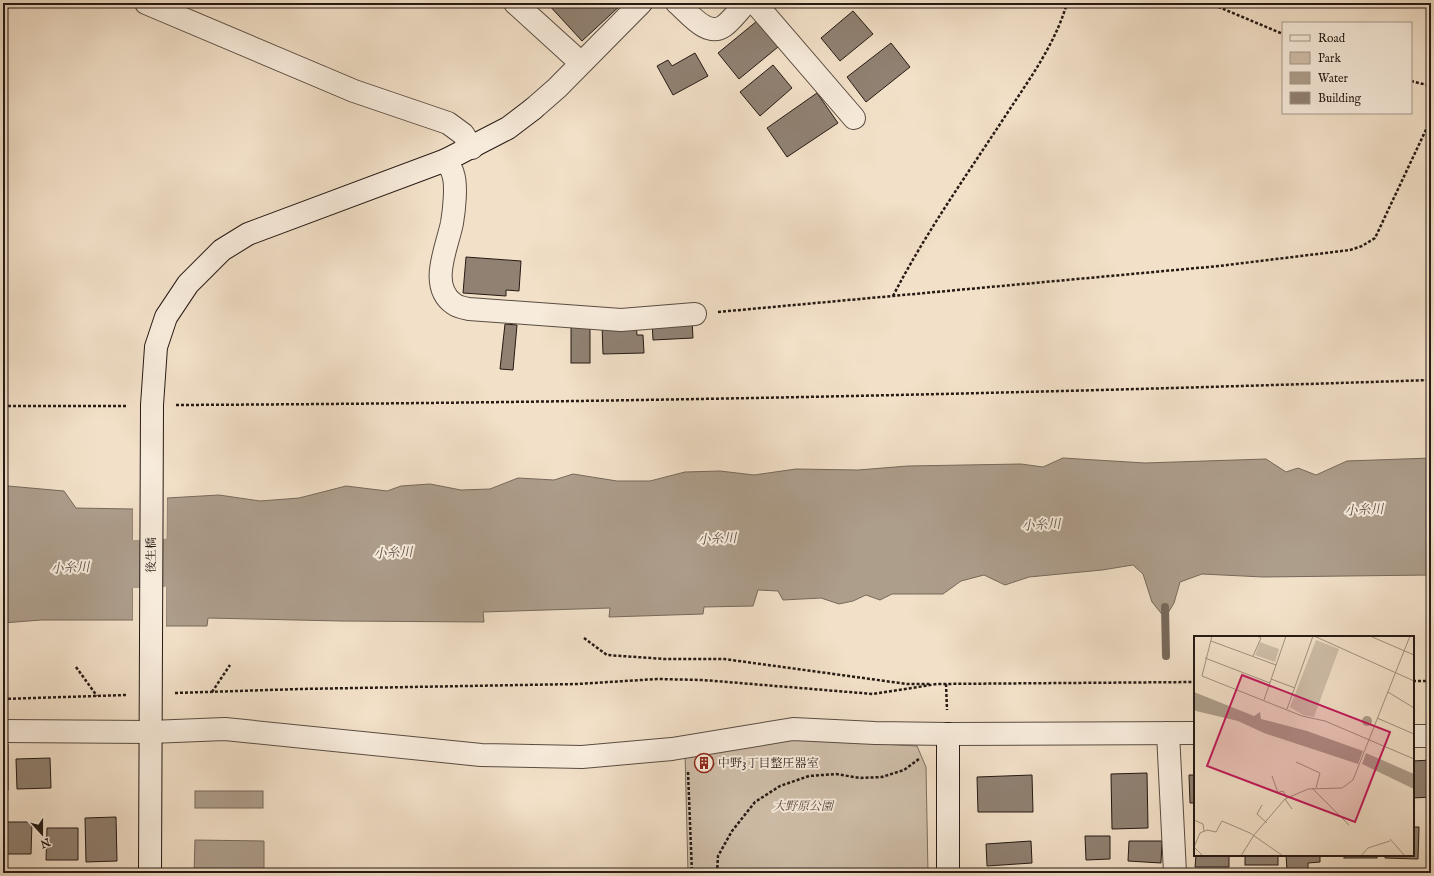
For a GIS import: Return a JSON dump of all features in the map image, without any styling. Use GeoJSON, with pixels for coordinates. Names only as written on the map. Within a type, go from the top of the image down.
{"type":"FeatureCollection","features":[{"type":"Feature","properties":{"kind":"street"},"geometry":{"type":"LineString","coordinates":[[146,3],[354,91],[448,123],[463,134],[472,148]]}},
{"type":"Feature","properties":{"kind":"street"},"geometry":{"type":"LineString","coordinates":[[514,3],[581,63]]}},
{"type":"Feature","properties":{"kind":"street","name":"後生橋"},"geometry":{"type":"LineString","coordinates":[[150,873],[152,410],[156,347],[166,317],[188,284],[222,250],[248,234],[446,160],[472,148],[508,128],[533,109],[641,3]]}},
{"type":"Feature","properties":{"kind":"street"},"geometry":{"type":"LineString","coordinates":[[677,3],[702,26],[710,29],[724,26],[746,3]]}},
{"type":"Feature","properties":{"kind":"street"},"geometry":{"type":"LineString","coordinates":[[755,3],[854,118]]}},
{"type":"Feature","properties":{"kind":"street"},"geometry":{"type":"LineString","coordinates":[[446,160],[454,175],[454,193],[452,223],[440,270],[441,284],[445,295],[455,305],[469,310],[621,320],[695,314]]}},
{"type":"Feature","properties":{"kind":"street"},"geometry":{"type":"LineString","coordinates":[[3,731],[150,732],[225,729],[481,755],[582,757],[686,746],[793,729],[875,733],[948,734],[1194,733]]}},
{"type":"Feature","properties":{"kind":"street"},"geometry":{"type":"LineString","coordinates":[[1168,733],[1175,873]]}},
{"type":"Feature","properties":{"kind":"street"},"geometry":{"type":"LineString","coordinates":[[948,734],[948,873]]}},
{"type":"Feature","properties":{"kind":"street"},"geometry":{"type":"LineString","coordinates":[[1414,736],[1431,736]]}},
{"type":"Feature","properties":{"kind":"path"},"geometry":{"type":"LineString","coordinates":[[3,14],[11,3]]}},
{"type":"Feature","properties":{"kind":"path"},"geometry":{"type":"LineString","coordinates":[[893,297],[912,259],[1037,68],[1060,26],[1067,3]]}},
{"type":"Feature","properties":{"kind":"path"},"geometry":{"type":"LineString","coordinates":[[1209,3],[1282,34]]}},
{"type":"Feature","properties":{"kind":"path"},"geometry":{"type":"LineString","coordinates":[[1412,81],[1431,86]]}},
{"type":"Feature","properties":{"kind":"path"},"geometry":{"type":"LineString","coordinates":[[695,314],[1220,266],[1350,250],[1362,246],[1375,238],[1431,119]]}},
{"type":"Feature","properties":{"kind":"path"},"geometry":{"type":"LineString","coordinates":[[3,406],[152,410],[1210,387],[1431,380]]}},
{"type":"Feature","properties":{"kind":"path"},"geometry":{"type":"LineString","coordinates":[[584,638],[607,655],[665,659],[724,660],[907,684],[1194,682]]}},
{"type":"Feature","properties":{"kind":"path"},"geometry":{"type":"LineString","coordinates":[[212,692],[230,665]]}},
{"type":"Feature","properties":{"kind":"path"},"geometry":{"type":"LineString","coordinates":[[76,667],[98,697]]}},
{"type":"Feature","properties":{"kind":"path"},"geometry":{"type":"LineString","coordinates":[[3,699],[300,689],[577,684],[657,679],[703,680],[873,694],[937,684]]}},
{"type":"Feature","properties":{"kind":"path"},"geometry":{"type":"LineString","coordinates":[[1414,681],[1431,681]]}},
{"type":"Feature","properties":{"kind":"path"},"geometry":{"type":"LineString","coordinates":[[686,746],[692,873]]}},
{"type":"Feature","properties":{"kind":"path"},"geometry":{"type":"LineString","coordinates":[[717,873],[718,856],[732,831],[755,802],[780,786],[809,776],[836,774],[860,778],[882,777],[904,770],[922,757]]}},
{"type":"Feature","properties":{"kind":"green space","name":"大野原公園"},"geometry":{"type":"Polygon","coordinates":[[[794,739],[917,746],[926,767],[928,873],[688,873],[685,753],[794,739]]]}},
{"type":"Feature","properties":{"kind":"water"},"geometry":{"type":"Polygon","coordinates":[[[1063,458],[1145,463],[1266,459],[1286,472],[1298,468],[1316,475],[1347,461],[1431,458],[1431,575],[1263,577],[1202,574],[1180,582],[1174,603],[1165,618],[1152,602],[1143,574],[1133,565],[1102,570],[1029,577],[1005,585],[984,575],[961,581],[943,594],[892,594],[880,600],[866,595],[853,601],[839,604],[821,598],[783,600],[778,591],[758,590],[753,606],[704,607],[703,614],[609,617],[610,608],[483,612],[484,622],[208,618],[207,626],[166,626],[167,498],[219,495],[260,501],[299,498],[346,486],[387,491],[401,486],[430,484],[461,490],[490,489],[518,478],[554,480],[573,474],[617,481],[650,481],[685,472],[720,471],[754,475],[796,469],[858,470],[908,466],[1021,464],[1043,467],[1063,458]]]}},
{"type":"Feature","properties":{"kind":"water"},"geometry":{"type":"Polygon","coordinates":[[[8,486],[64,491],[76,508],[133,509],[133,620],[41,620],[3,623],[3,487],[8,486]]]}},
{"type":"Feature","properties":{"kind":"water"},"geometry":{"type":"Polygon","coordinates":[[[195,791],[263,791],[263,808],[195,808],[195,791]]]}},
{"type":"Feature","properties":{"kind":"water"},"geometry":{"type":"Polygon","coordinates":[[[195,840],[264,841],[264,873],[194,873],[195,840]]]}},
{"type":"Feature","properties":{"kind":"pier"},"geometry":{"type":"Polygon","coordinates":[[[167,496],[166,628],[164,626],[165,498],[167,496]]]}},
{"type":"Feature","properties":{"kind":"pier"},"geometry":{"type":"Polygon","coordinates":[[[133,507],[135,509],[135,620],[133,622],[133,507]]]}},
{"type":"Feature","properties":{"kind":"building"},"geometry":{"type":"Polygon","coordinates":[[[547,3],[623,3],[582,41],[547,3]]]}},
{"type":"Feature","properties":{"kind":"building"},"geometry":{"type":"Polygon","coordinates":[[[853,11],[873,34],[840,61],[821,38],[853,11]]]}},
{"type":"Feature","properties":{"kind":"building"},"geometry":{"type":"Polygon","coordinates":[[[757,21],[778,47],[739,79],[718,53],[757,21]]]}},
{"type":"Feature","properties":{"kind":"building"},"geometry":{"type":"Polygon","coordinates":[[[891,43],[910,67],[866,102],[847,77],[891,43]]]}},
{"type":"Feature","properties":{"kind":"building"},"geometry":{"type":"Polygon","coordinates":[[[695,53],[708,76],[673,95],[657,66],[668,60],[672,66],[695,53]]]}},
{"type":"Feature","properties":{"kind":"building"},"geometry":{"type":"Polygon","coordinates":[[[773,65],[792,88],[760,116],[740,92],[773,65]]]}},
{"type":"Feature","properties":{"kind":"building"},"geometry":{"type":"Polygon","coordinates":[[[817,93],[838,123],[787,157],[767,128],[817,93]]]}},
{"type":"Feature","properties":{"kind":"building"},"geometry":{"type":"Polygon","coordinates":[[[466,257],[521,261],[519,291],[506,290],[506,296],[463,293],[466,257]]]}},
{"type":"Feature","properties":{"kind":"building"},"geometry":{"type":"Polygon","coordinates":[[[692,319],[693,338],[653,340],[652,321],[692,319]]]}},
{"type":"Feature","properties":{"kind":"building"},"geometry":{"type":"Polygon","coordinates":[[[636,323],[637,335],[643,335],[644,353],[603,354],[602,325],[636,323]]]}},
{"type":"Feature","properties":{"kind":"building"},"geometry":{"type":"Polygon","coordinates":[[[505,324],[517,325],[513,370],[500,369],[505,324]]]}},
{"type":"Feature","properties":{"kind":"building"},"geometry":{"type":"Polygon","coordinates":[[[571,327],[590,327],[590,363],[571,363],[571,327]]]}},
{"type":"Feature","properties":{"kind":"building"},"geometry":{"type":"Polygon","coordinates":[[[3,745],[8,745],[8,790],[3,790],[3,745]]]}},
{"type":"Feature","properties":{"kind":"building","name":"中野3丁目整圧器室"},"geometry":{"type":"Polygon","coordinates":[[[712,757],[714,765],[697,769],[695,761],[712,757]]]}},
{"type":"Feature","properties":{"kind":"building"},"geometry":{"type":"Polygon","coordinates":[[[50,758],[51,788],[17,789],[16,759],[50,758]]]}},
{"type":"Feature","properties":{"kind":"building"},"geometry":{"type":"Polygon","coordinates":[[[1431,760],[1431,797],[1414,798],[1414,761],[1431,760]]]}},
{"type":"Feature","properties":{"kind":"building"},"geometry":{"type":"Polygon","coordinates":[[[1147,773],[1148,828],[1112,829],[1111,774],[1147,773]]]}},
{"type":"Feature","properties":{"kind":"building"},"geometry":{"type":"Polygon","coordinates":[[[1032,775],[1033,812],[978,812],[977,777],[1032,775]]]}},
{"type":"Feature","properties":{"kind":"building"},"geometry":{"type":"Polygon","coordinates":[[[1189,775],[1194,775],[1194,803],[1190,803],[1189,775]]]}},
{"type":"Feature","properties":{"kind":"building"},"geometry":{"type":"Polygon","coordinates":[[[116,817],[117,861],[86,862],[85,818],[116,817]]]}},
{"type":"Feature","properties":{"kind":"building"},"geometry":{"type":"Polygon","coordinates":[[[3,822],[32,822],[31,854],[3,854],[3,822]]]}},
{"type":"Feature","properties":{"kind":"building"},"geometry":{"type":"Polygon","coordinates":[[[1414,827],[1419,827],[1418,859],[1385,858],[1385,856],[1414,856],[1414,827]]]}},
{"type":"Feature","properties":{"kind":"building"},"geometry":{"type":"Polygon","coordinates":[[[47,828],[78,828],[78,860],[46,860],[47,828]]]}},
{"type":"Feature","properties":{"kind":"building"},"geometry":{"type":"Polygon","coordinates":[[[1085,836],[1110,836],[1110,859],[1086,860],[1085,836]]]}},
{"type":"Feature","properties":{"kind":"building"},"geometry":{"type":"Polygon","coordinates":[[[1031,841],[1032,863],[987,866],[986,844],[1031,841]]]}},
{"type":"Feature","properties":{"kind":"building"},"geometry":{"type":"Polygon","coordinates":[[[1129,841],[1162,841],[1161,863],[1128,861],[1129,841]]]}},
{"type":"Feature","properties":{"kind":"building"},"geometry":{"type":"Polygon","coordinates":[[[1196,856],[1229,856],[1229,867],[1195,867],[1196,856]]]}},
{"type":"Feature","properties":{"kind":"building"},"geometry":{"type":"Polygon","coordinates":[[[1245,856],[1278,856],[1278,865],[1245,865],[1245,856]]]}},
{"type":"Feature","properties":{"kind":"building"},"geometry":{"type":"Polygon","coordinates":[[[1286,856],[1320,856],[1320,862],[1308,863],[1308,869],[1287,870],[1286,856]]]}},
{"type":"Feature","properties":{"kind":"building"},"geometry":{"type":"Polygon","coordinates":[[[1344,856],[1377,856],[1377,858],[1344,858],[1344,856]]]}},
{"type":"Feature","properties":{"kind":"building"},"geometry":{"type":"Polygon","coordinates":[[[3,871],[20,871],[20,873],[3,873],[3,871]]]}},
{"type":"Feature","properties":{"kind":"waterway","name":"小糸川"},"geometry":{"type":"LineString","coordinates":[[3,568],[40,568],[232,560]]}},
{"type":"Feature","properties":{"kind":"waterway"},"geometry":{"type":"LineString","coordinates":[[1165,607],[1166,656]]}},
{"type":"Feature","properties":{"kind":"place","name":"中野3丁目整圧器室"},"geometry":{"type":"Point","coordinates":[704,763]}}]}
